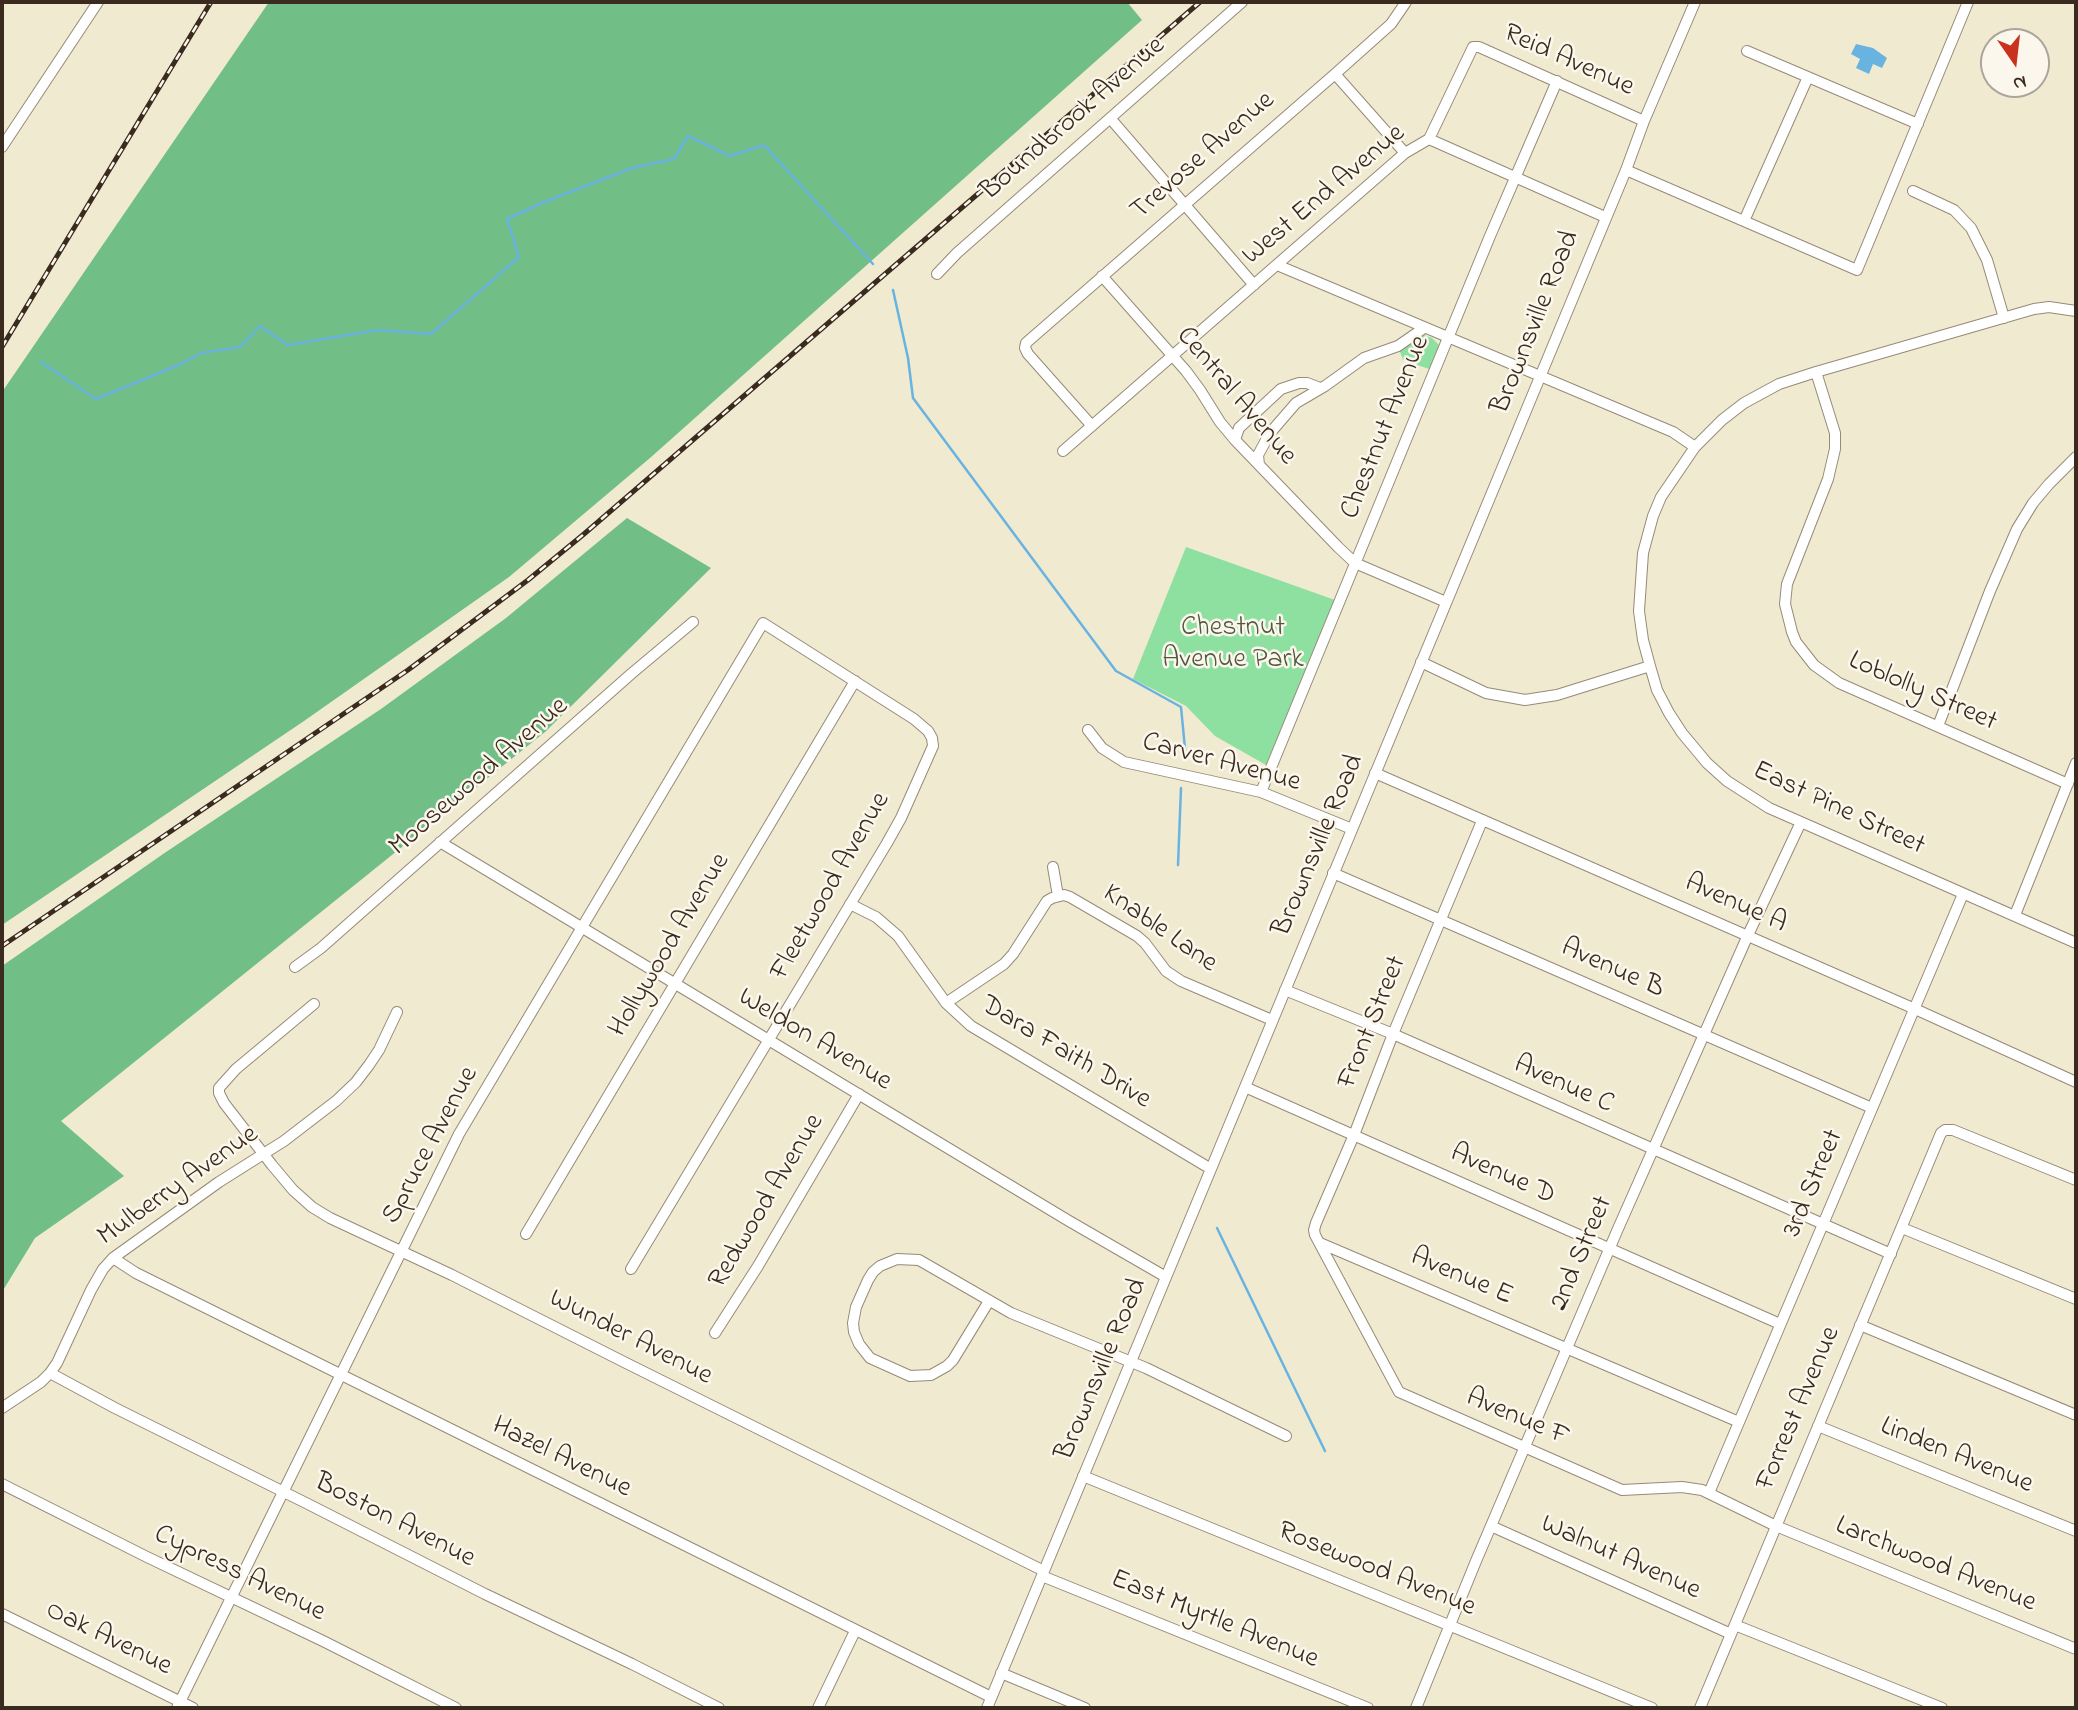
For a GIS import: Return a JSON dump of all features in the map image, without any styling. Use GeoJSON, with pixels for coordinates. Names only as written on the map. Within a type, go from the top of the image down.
{"type":"FeatureCollection","features":[{"type":"Feature","properties":{"kind":"street"},"geometry":{"type":"LineString","coordinates":[[2,147],[98,2]]}},
{"type":"Feature","properties":{"kind":"street","name":"Boundbrook Avenue"},"geometry":{"type":"LineString","coordinates":[[937,274],[957,253],[1242,2]]}},
{"type":"Feature","properties":{"kind":"street","name":"Trevose Avenue"},"geometry":{"type":"LineString","coordinates":[[1092,426],[1028,354],[1026,343],[1391,24],[1406,2]]}},
{"type":"Feature","properties":{"kind":"street","name":"Brownsville Road"},"geometry":{"type":"LineString","coordinates":[[987,1708],[1695,2]]}},
{"type":"Feature","properties":{"kind":"street"},"geometry":{"type":"LineString","coordinates":[[1626,170],[1857,270],[1968,2]]}},
{"type":"Feature","properties":{"kind":"street","name":"Reid Avenue"},"geometry":{"type":"LineString","coordinates":[[1473,47],[1479,47],[1644,121]]}},
{"type":"Feature","properties":{"kind":"street","name":"West End Avenue"},"geometry":{"type":"LineString","coordinates":[[1063,451],[1405,153],[1429,139],[1473,47]]}},
{"type":"Feature","properties":{"kind":"street"},"geometry":{"type":"LineString","coordinates":[[1747,51],[1918,124]]}},
{"type":"Feature","properties":{"kind":"street"},"geometry":{"type":"LineString","coordinates":[[1335,74],[1405,153]]}},
{"type":"Feature","properties":{"kind":"street"},"geometry":{"type":"LineString","coordinates":[[1744,220],[1808,77]]}},
{"type":"Feature","properties":{"kind":"street","name":"Chestnut Avenue"},"geometry":{"type":"LineString","coordinates":[[1261,792],[1557,81]]}},
{"type":"Feature","properties":{"kind":"street"},"geometry":{"type":"LineString","coordinates":[[1110,118],[1254,285]]}},
{"type":"Feature","properties":{"kind":"street"},"geometry":{"type":"LineString","coordinates":[[1429,139],[1605,217]]}},
{"type":"Feature","properties":{"kind":"street"},"geometry":{"type":"LineString","coordinates":[[1913,191],[1954,210],[1971,228],[1987,260],[2004,318]]}},
{"type":"Feature","properties":{"kind":"street"},"geometry":{"type":"LineString","coordinates":[[1277,265],[1673,432],[1695,447]]}},
{"type":"Feature","properties":{"kind":"street","name":"Central Avenue"},"geometry":{"type":"LineString","coordinates":[[1102,276],[1173,356],[1235,440],[1355,563],[1446,602]]}},
{"type":"Feature","properties":{"kind":"street","name":"East Pine Street"},"geometry":{"type":"LineString","coordinates":[[2076,311],[2049,307],[2034,309],[1816,372],[1779,384],[1757,395],[1721,420],[1695,447],[1661,497],[1643,552],[1639,611],[1657,690],[1682,733],[1727,782],[1749,797],[1801,822],[2076,943]]}},
{"type":"Feature","properties":{"kind":"street"},"geometry":{"type":"LineString","coordinates":[[1259,466],[1258,455],[1278,422],[1296,403],[1364,358],[1398,346],[1424,328]]}},
{"type":"Feature","properties":{"kind":"street","name":"Loblolly Street"},"geometry":{"type":"LineString","coordinates":[[1816,372],[1835,433],[1835,449],[1828,479],[1787,584],[1785,604],[1792,632],[1806,656],[1839,683],[2068,783]]}},
{"type":"Feature","properties":{"kind":"street"},"geometry":{"type":"LineString","coordinates":[[1235,440],[1239,428],[1281,389],[1299,383],[1320,388]]}},
{"type":"Feature","properties":{"kind":"street"},"geometry":{"type":"LineString","coordinates":[[1938,726],[1990,591],[2017,530],[2033,503],[2076,457]]}},
{"type":"Feature","properties":{"kind":"street","name":"Moosewood Avenue"},"geometry":{"type":"LineString","coordinates":[[295,967],[321,948],[693,622]]}},
{"type":"Feature","properties":{"kind":"street","name":"Spruce Avenue"},"geometry":{"type":"LineString","coordinates":[[178,1705],[459,1134],[762,624],[855,681]]}},
{"type":"Feature","properties":{"kind":"street"},"geometry":{"type":"LineString","coordinates":[[1421,662],[1486,692],[1525,700],[1557,695],[1650,666]]}},
{"type":"Feature","properties":{"kind":"street","name":"Fleetwood Avenue"},"geometry":{"type":"LineString","coordinates":[[631,1269],[901,818],[931,751],[932,738],[925,727],[855,681]]}},
{"type":"Feature","properties":{"kind":"street","name":"Hollywood Avenue"},"geometry":{"type":"LineString","coordinates":[[526,1234],[855,681]]}},
{"type":"Feature","properties":{"kind":"street","name":"Carver Avenue"},"geometry":{"type":"LineString","coordinates":[[1088,730],[1102,748],[1124,762],[1261,792],[1352,829]]}},
{"type":"Feature","properties":{"kind":"street"},"geometry":{"type":"LineString","coordinates":[[2015,915],[2076,763]]}},
{"type":"Feature","properties":{"kind":"street","name":"Avenue A"},"geometry":{"type":"LineString","coordinates":[[1375,773],[2076,1082]]}},
{"type":"Feature","properties":{"kind":"street","name":"Front Street"},"geometry":{"type":"LineString","coordinates":[[1320,1242],[1315,1235],[1316,1223],[1482,821]]}},
{"type":"Feature","properties":{"kind":"street","name":"2nd Street"},"geometry":{"type":"LineString","coordinates":[[1416,1708],[1610,1248],[1801,822]]}},
{"type":"Feature","properties":{"kind":"street","name":"Weldon Avenue"},"geometry":{"type":"LineString","coordinates":[[440,842],[1166,1277]]}},
{"type":"Feature","properties":{"kind":"street"},"geometry":{"type":"LineString","coordinates":[[946,1003],[1004,964],[1013,954],[1047,901],[1058,896],[1053,867]]}},
{"type":"Feature","properties":{"kind":"street","name":"Avenue B"},"geometry":{"type":"LineString","coordinates":[[1334,873],[1872,1108]]}},
{"type":"Feature","properties":{"kind":"street","name":"3rd Street"},"geometry":{"type":"LineString","coordinates":[[1709,1493],[1963,894]]}},
{"type":"Feature","properties":{"kind":"street","name":"Knable Lane"},"geometry":{"type":"LineString","coordinates":[[1058,896],[1070,897],[1137,936],[1166,971],[1181,981],[1272,1020]]}},
{"type":"Feature","properties":{"kind":"street","name":"Dara Faith Drive"},"geometry":{"type":"LineString","coordinates":[[850,904],[876,917],[898,936],[946,1003],[971,1026],[1211,1169]]}},
{"type":"Feature","properties":{"kind":"street","name":"Avenue C"},"geometry":{"type":"LineString","coordinates":[[1285,990],[1392,1034],[1891,1254]]}},
{"type":"Feature","properties":{"kind":"street","name":"Wunder Avenue"},"geometry":{"type":"LineString","coordinates":[[314,1004],[222,1082],[219,1093],[293,1190],[312,1208],[499,1298],[1043,1573]]}},
{"type":"Feature","properties":{"kind":"street","name":"Mulberry Avenue"},"geometry":{"type":"LineString","coordinates":[[2,1408],[50,1373],[91,1290],[113,1258],[219,1182],[316,1118],[356,1082],[379,1050],[397,1012]]}},
{"type":"Feature","properties":{"kind":"street","name":"Avenue D"},"geometry":{"type":"LineString","coordinates":[[1245,1087],[1780,1324]]}},
{"type":"Feature","properties":{"kind":"street","name":"Redwood Avenue"},"geometry":{"type":"LineString","coordinates":[[715,1333],[758,1266],[859,1094]]}},
{"type":"Feature","properties":{"kind":"street","name":"Forrest Avenue"},"geometry":{"type":"LineString","coordinates":[[1700,1708],[1941,1133],[1954,1130],[2076,1180]]}},
{"type":"Feature","properties":{"kind":"street"},"geometry":{"type":"LineString","coordinates":[[1902,1228],[2076,1299]]}},
{"type":"Feature","properties":{"kind":"street","name":"Avenue E"},"geometry":{"type":"LineString","coordinates":[[1320,1242],[1739,1422]]}},
{"type":"Feature","properties":{"kind":"street","name":"Avenue F"},"geometry":{"type":"LineString","coordinates":[[1320,1242],[1399,1392],[1622,1490],[1682,1487],[1709,1493],[1776,1526]]}},
{"type":"Feature","properties":{"kind":"street","name":"Hazel Avenue"},"geometry":{"type":"LineString","coordinates":[[113,1258],[136,1273],[991,1697]]}},
{"type":"Feature","properties":{"kind":"street"},"geometry":{"type":"LineString","coordinates":[[989,1301],[953,1360],[931,1375],[910,1376],[870,1358],[854,1332],[854,1314],[867,1280],[880,1266],[906,1258],[926,1263],[1020,1317],[1131,1362],[1286,1436]]}},
{"type":"Feature","properties":{"kind":"street"},"geometry":{"type":"LineString","coordinates":[[1860,1325],[2076,1415]]}},
{"type":"Feature","properties":{"kind":"street","name":"Boston Avenue"},"geometry":{"type":"LineString","coordinates":[[50,1373],[127,1415],[719,1708]]}},
{"type":"Feature","properties":{"kind":"street","name":"Linden Avenue"},"geometry":{"type":"LineString","coordinates":[[1818,1426],[2076,1531]]}},
{"type":"Feature","properties":{"kind":"street","name":"Rosewood Avenue"},"geometry":{"type":"LineString","coordinates":[[1083,1476],[1651,1708]]}},
{"type":"Feature","properties":{"kind":"street","name":"Cypress Avenue"},"geometry":{"type":"LineString","coordinates":[[2,1484],[456,1708]]}},
{"type":"Feature","properties":{"kind":"street","name":"Walnut Avenue"},"geometry":{"type":"LineString","coordinates":[[1491,1526],[1733,1630],[1942,1708]]}},
{"type":"Feature","properties":{"kind":"street","name":"Larchwood Avenue"},"geometry":{"type":"LineString","coordinates":[[1776,1526],[2076,1649]]}},
{"type":"Feature","properties":{"kind":"street","name":"East Myrtle Avenue"},"geometry":{"type":"LineString","coordinates":[[1043,1573],[1368,1708]]}},
{"type":"Feature","properties":{"kind":"street","name":"Oak Avenue"},"geometry":{"type":"LineString","coordinates":[[2,1614],[178,1705],[193,1708]]}},
{"type":"Feature","properties":{"kind":"street"},"geometry":{"type":"LineString","coordinates":[[818,1708],[855,1631]]}},
{"type":"Feature","properties":{"kind":"street"},"geometry":{"type":"LineString","coordinates":[[1001,1673],[1085,1708]]}},
{"type":"Feature","properties":{"kind":"green space"},"geometry":{"type":"Polygon","coordinates":[[[269,2],[1127,2],[1142,20],[650,458],[509,577],[304,721],[2,925],[2,392],[269,2]]]}},
{"type":"Feature","properties":{"kind":"green space"},"geometry":{"type":"Polygon","coordinates":[[[1424,335],[1439,345],[1429,369],[1403,360],[1399,349],[1424,335]]]}},
{"type":"Feature","properties":{"kind":"green space"},"geometry":{"type":"Polygon","coordinates":[[[627,518],[711,568],[545,732],[61,1121],[124,1176],[35,1238],[2,1292],[2,966],[166,852],[381,709],[506,618],[627,518]]]}},
{"type":"Feature","properties":{"kind":"green space","name":"Chestnut Avenue Park"},"geometry":{"type":"Polygon","coordinates":[[[1186,547],[1335,600],[1266,765],[1215,736],[1186,706],[1133,679],[1186,547]]]}},
{"type":"Feature","properties":{"kind":"water"},"geometry":{"type":"Polygon","coordinates":[[[1856,44],[1873,48],[1887,58],[1882,68],[1873,64],[1869,74],[1856,68],[1860,59],[1851,54],[1856,44]]]}},
{"type":"Feature","properties":{"kind":"waterway"},"geometry":{"type":"LineString","coordinates":[[41,362],[96,399],[201,353],[240,347],[260,326],[287,345],[378,330],[431,334],[519,257],[507,219],[632,168],[674,159],[688,136],[730,156],[764,145],[873,264]]}},
{"type":"Feature","properties":{"kind":"waterway"},"geometry":{"type":"LineString","coordinates":[[893,290],[908,358],[913,398],[1116,671],[1181,707],[1186,759]]}},
{"type":"Feature","properties":{"kind":"waterway"},"geometry":{"type":"LineString","coordinates":[[1178,865],[1181,788]]}},
{"type":"Feature","properties":{"kind":"waterway"},"geometry":{"type":"LineString","coordinates":[[1217,1228],[1325,1451]]}},
{"type":"Feature","properties":{"kind":"railway"},"geometry":{"type":"LineString","coordinates":[[2,347],[211,2]]}},
{"type":"Feature","properties":{"kind":"railway"},"geometry":{"type":"LineString","coordinates":[[2,946],[408,670],[528,580],[1200,2]]}}]}
